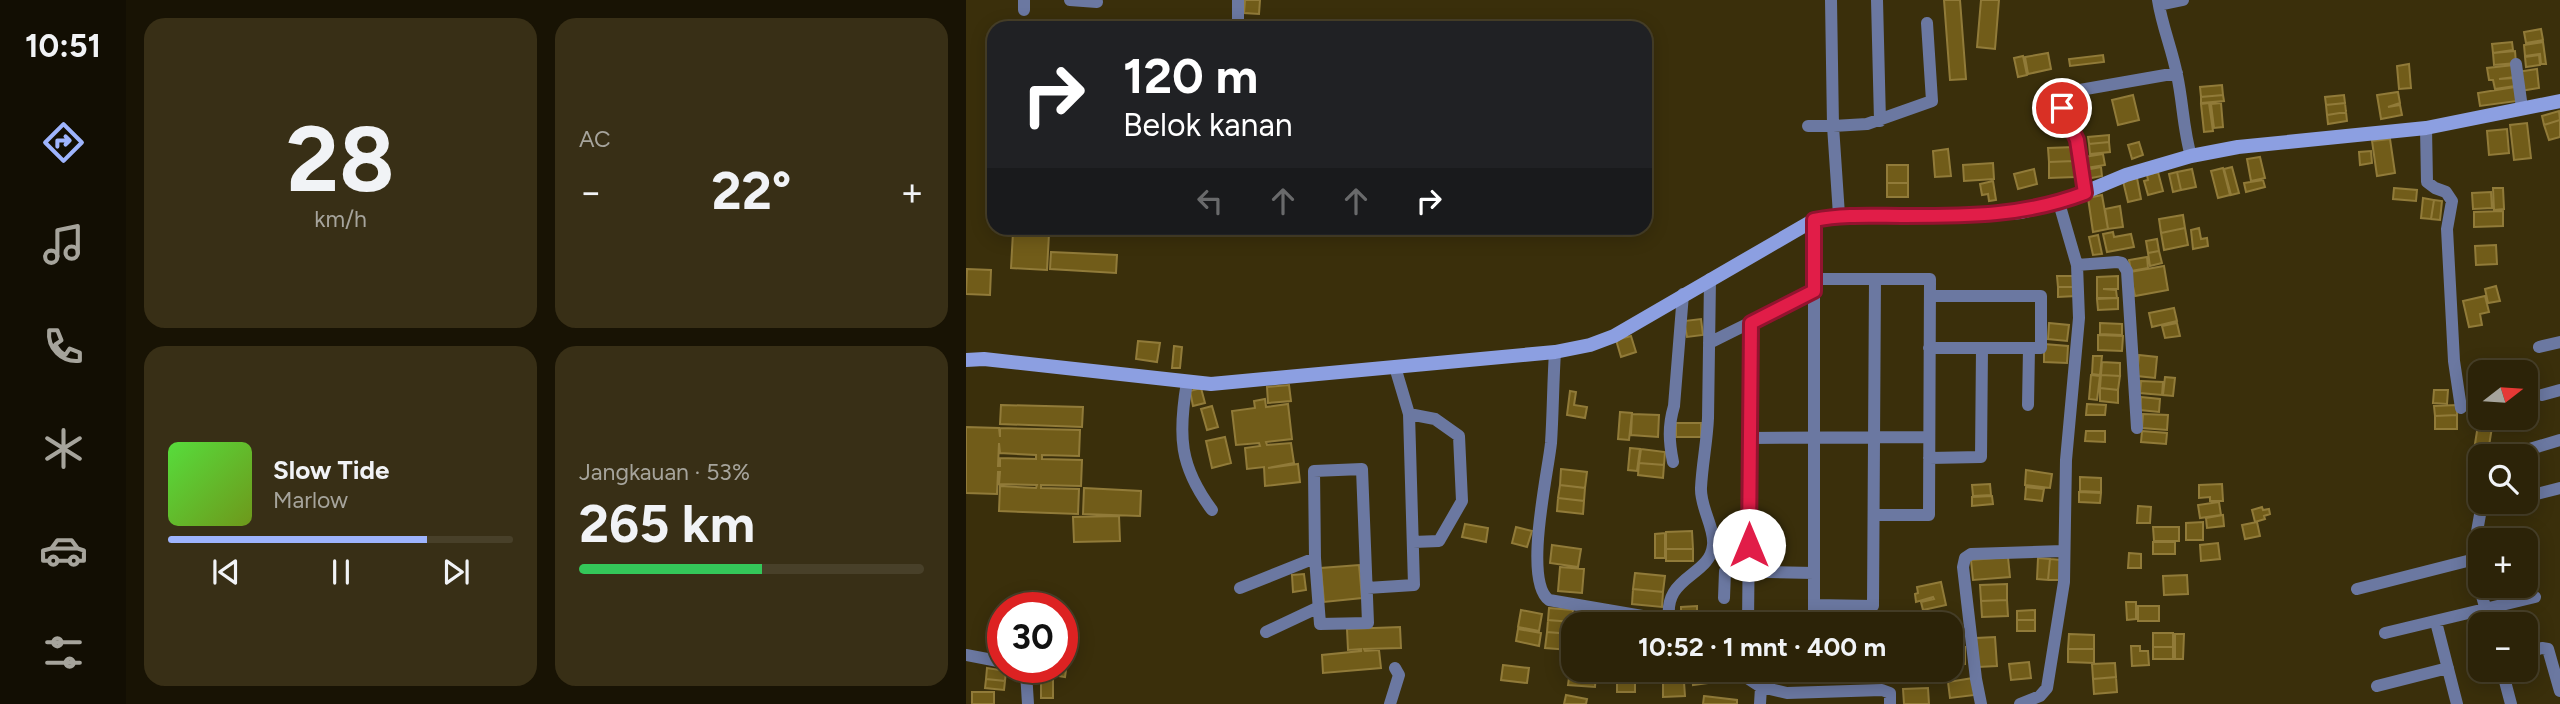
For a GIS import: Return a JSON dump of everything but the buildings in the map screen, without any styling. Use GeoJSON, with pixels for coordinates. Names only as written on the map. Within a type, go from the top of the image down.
{"type":"FeatureCollection","features":[{"type":"Feature","properties":{"kind":"street"},"geometry":{"type":"LineString","coordinates":[[1070,0],[1097,2]]}},
{"type":"Feature","properties":{"kind":"street"},"geometry":{"type":"LineString","coordinates":[[1238,0],[1238,21]]}},
{"type":"Feature","properties":{"kind":"street"},"geometry":{"type":"LineString","coordinates":[[1831,0],[1833,126],[1839,215]]}},
{"type":"Feature","properties":{"kind":"street"},"geometry":{"type":"LineString","coordinates":[[1877,0],[1880,121]]}},
{"type":"Feature","properties":{"kind":"street"},"geometry":{"type":"LineString","coordinates":[[2183,0],[2159,3],[2165,36],[2177,73],[2191,156]]}},
{"type":"Feature","properties":{"kind":"street"},"geometry":{"type":"LineString","coordinates":[[1808,126],[1855,125],[1880,121],[1932,101],[1927,23]]}},
{"type":"Feature","properties":{"kind":"street"},"geometry":{"type":"LineString","coordinates":[[2516,64],[2522,108]]}},
{"type":"Feature","properties":{"kind":"street"},"geometry":{"type":"LineString","coordinates":[[2085,193],[2077,140],[2062,108],[2061,97],[2080,90],[2177,73]]}},
{"type":"Feature","properties":{"kind":"street"},"geometry":{"type":"LineString","coordinates":[[966,360],[984,359],[1211,384],[1555,352],[1590,345],[1614,336],[1814,220],[1839,215],[1963,216],[2021,212],[2059,203],[2126,175],[2191,156],[2251,145],[2426,128],[2560,101]]}},
{"type":"Feature","properties":{"kind":"street"},"geometry":{"type":"LineString","coordinates":[[2426,128],[2427,182],[2446,192],[2452,201],[2447,229],[2454,361],[2461,408]]}},
{"type":"Feature","properties":{"kind":"street"},"geometry":{"type":"LineString","coordinates":[[2020,704],[2040,695],[2047,688],[2064,582],[2066,460],[2079,318],[2077,265],[2059,203]]}},
{"type":"Feature","properties":{"kind":"street"},"geometry":{"type":"LineString","coordinates":[[1814,220],[1814,612]]}},
{"type":"Feature","properties":{"kind":"street"},"geometry":{"type":"LineString","coordinates":[[2077,265],[2118,262],[2125,265],[2137,428]]}},
{"type":"Feature","properties":{"kind":"street"},"geometry":{"type":"LineString","coordinates":[[1670,612],[1673,594],[1685,577],[1704,566],[1712,549],[1712,537],[1701,489],[1708,421],[1710,279]]}},
{"type":"Feature","properties":{"kind":"street"},"geometry":{"type":"LineString","coordinates":[[1709,344],[1751,323],[1814,285],[1875,279],[1930,279],[1929,515],[1874,515]]}},
{"type":"Feature","properties":{"kind":"street"},"geometry":{"type":"LineString","coordinates":[[1814,605],[1873,606],[1875,279]]}},
{"type":"Feature","properties":{"kind":"street"},"geometry":{"type":"LineString","coordinates":[[1673,462],[1669,423],[1674,406],[1683,294]]}},
{"type":"Feature","properties":{"kind":"street"},"geometry":{"type":"LineString","coordinates":[[1929,348],[2041,348],[2041,296],[1930,296]]}},
{"type":"Feature","properties":{"kind":"street"},"geometry":{"type":"LineString","coordinates":[[1748,612],[1751,323]]}},
{"type":"Feature","properties":{"kind":"street"},"geometry":{"type":"LineString","coordinates":[[2539,347],[2560,342]]}},
{"type":"Feature","properties":{"kind":"street"},"geometry":{"type":"LineString","coordinates":[[1929,457],[1981,457],[1982,348]]}},
{"type":"Feature","properties":{"kind":"street"},"geometry":{"type":"LineString","coordinates":[[2028,405],[2029,348]]}},
{"type":"Feature","properties":{"kind":"street"},"geometry":{"type":"LineString","coordinates":[[1555,352],[1551,444],[1538,526],[1537,559],[1544,595],[1549,600],[1619,612]]}},
{"type":"Feature","properties":{"kind":"street"},"geometry":{"type":"LineString","coordinates":[[1367,588],[1414,585],[1409,414],[1395,368]]}},
{"type":"Feature","properties":{"kind":"street"},"geometry":{"type":"LineString","coordinates":[[1187,382],[1182,413],[1186,462],[1195,488],[1212,510]]}},
{"type":"Feature","properties":{"kind":"street"},"geometry":{"type":"LineString","coordinates":[[2542,395],[2560,390]]}},
{"type":"Feature","properties":{"kind":"street"},"geometry":{"type":"LineString","coordinates":[[1409,414],[1435,419],[1459,436],[1462,501],[1439,541],[1413,542]]}},
{"type":"Feature","properties":{"kind":"street"},"geometry":{"type":"LineString","coordinates":[[1750,438],[1930,437]]}},
{"type":"Feature","properties":{"kind":"street"},"geometry":{"type":"LineString","coordinates":[[2538,447],[2560,440]]}},
{"type":"Feature","properties":{"kind":"street"},"geometry":{"type":"LineString","coordinates":[[1362,469],[1368,623],[1320,625],[1315,558],[1314,471],[1362,469]]}},
{"type":"Feature","properties":{"kind":"street"},"geometry":{"type":"LineString","coordinates":[[2538,494],[2560,488]]}},
{"type":"Feature","properties":{"kind":"street"},"geometry":{"type":"LineString","coordinates":[[1982,704],[1976,679],[1963,567],[1965,558],[1972,554],[2063,551]]}},
{"type":"Feature","properties":{"kind":"street"},"geometry":{"type":"LineString","coordinates":[[1240,588],[1315,558]]}},
{"type":"Feature","properties":{"kind":"street"},"geometry":{"type":"LineString","coordinates":[[2357,589],[2468,561]]}},
{"type":"Feature","properties":{"kind":"street"},"geometry":{"type":"LineString","coordinates":[[1724,598],[1725,571],[1814,573]]}},
{"type":"Feature","properties":{"kind":"street"},"geometry":{"type":"LineString","coordinates":[[2484,598],[2487,612]]}},
{"type":"Feature","properties":{"kind":"street"},"geometry":{"type":"LineString","coordinates":[[2385,633],[2531,598]]}},
{"type":"Feature","properties":{"kind":"street"},"geometry":{"type":"LineString","coordinates":[[1266,632],[1317,608]]}},
{"type":"Feature","properties":{"kind":"street"},"geometry":{"type":"LineString","coordinates":[[2436,622],[2458,704]]}},
{"type":"Feature","properties":{"kind":"street"},"geometry":{"type":"LineString","coordinates":[[2538,649],[2548,649],[2560,691]]}},
{"type":"Feature","properties":{"kind":"street"},"geometry":{"type":"LineString","coordinates":[[966,655],[987,659]]}},
{"type":"Feature","properties":{"kind":"street"},"geometry":{"type":"LineString","coordinates":[[1390,704],[1399,675],[1395,668]]}},
{"type":"Feature","properties":{"kind":"street"},"geometry":{"type":"LineString","coordinates":[[2377,686],[2448,668]]}},
{"type":"Feature","properties":{"kind":"street"},"geometry":{"type":"LineString","coordinates":[[1754,682],[1762,687],[1787,693],[1824,698],[1882,690],[1889,693],[1891,704]]}},
{"type":"Feature","properties":{"kind":"street"},"geometry":{"type":"LineString","coordinates":[[2505,682],[2511,704]]}},
{"type":"Feature","properties":{"kind":"street"},"geometry":{"type":"LineString","coordinates":[[1027,683],[1028,704]]}},
{"type":"Feature","properties":{"kind":"street"},"geometry":{"type":"LineString","coordinates":[[1760,704],[1762,687]]}},
{"type":"Feature","properties":{"kind":"route"},"geometry":{"type":"LineString","coordinates":[[1749,545],[1751,323],[1814,291],[1814,220],[1839,215],[1963,216],[2021,212],[2059,203],[2085,193],[2077,140],[2062,108]]}}]}
